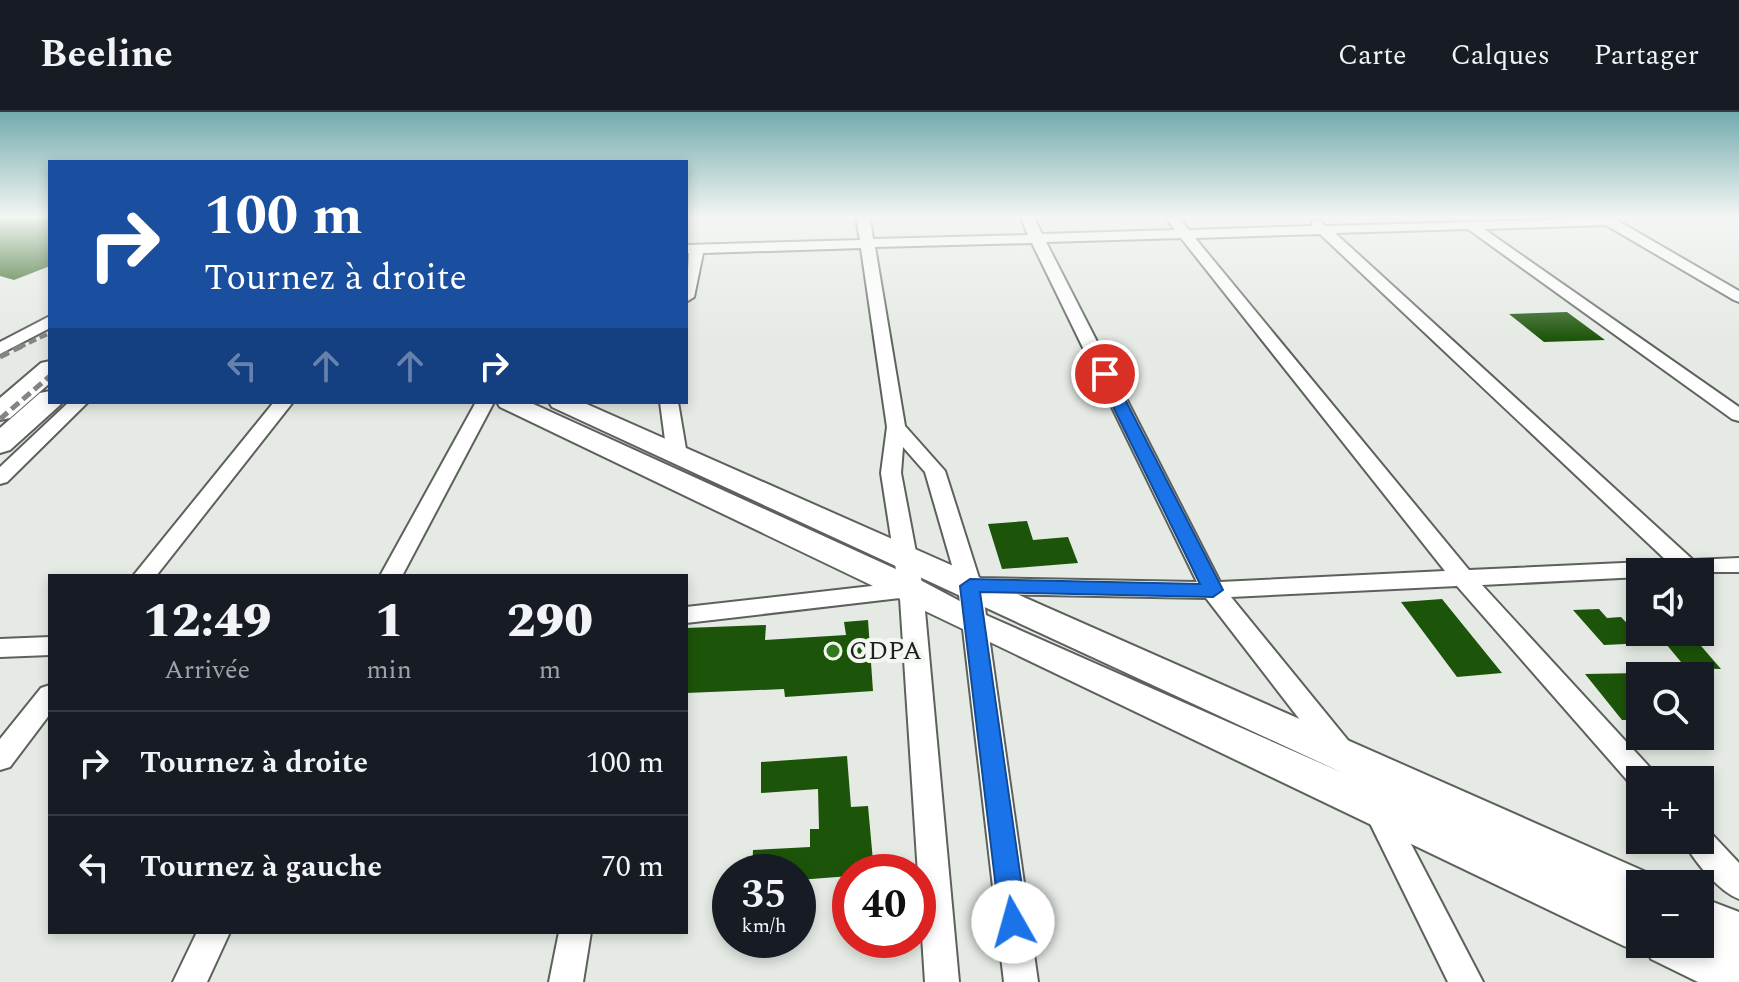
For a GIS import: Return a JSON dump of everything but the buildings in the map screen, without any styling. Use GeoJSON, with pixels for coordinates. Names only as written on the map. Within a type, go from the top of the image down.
{"type":"FeatureCollection","features":[{"type":"Feature","properties":{"kind":"highway"},"geometry":{"type":"LineString","coordinates":[[0,412],[48,371]]}},
{"type":"Feature","properties":{"kind":"highway"},"geometry":{"type":"LineString","coordinates":[[0,444],[48,401]]}},
{"type":"Feature","properties":{"kind":"main road"},"geometry":{"type":"LineString","coordinates":[[514,404],[909,574],[970,586],[1626,884]]}},
{"type":"Feature","properties":{"kind":"main road"},"geometry":{"type":"LineString","coordinates":[[565,404],[677,455],[909,574],[976,624],[1376,806],[1626,924]]}},
{"type":"Feature","properties":{"kind":"main road"},"geometry":{"type":"LineString","coordinates":[[1714,923],[1739,934]]}},
{"type":"Feature","properties":{"kind":"main road"},"geometry":{"type":"LineString","coordinates":[[1697,958],[1739,978]]}},
{"type":"Feature","properties":{"kind":"street"},"geometry":{"type":"LineString","coordinates":[[688,281],[691,259]]}},
{"type":"Feature","properties":{"kind":"street"},"geometry":{"type":"LineString","coordinates":[[869,259],[896,427],[891,473],[909,574],[942,982]]}},
{"type":"Feature","properties":{"kind":"street"},"geometry":{"type":"LineString","coordinates":[[1047,259],[1213,590],[1345,757]]}},
{"type":"Feature","properties":{"kind":"street"},"geometry":{"type":"LineString","coordinates":[[1205,259],[1463,578],[1631,766]]}},
{"type":"Feature","properties":{"kind":"street"},"geometry":{"type":"LineString","coordinates":[[1354,259],[1677,558]]}},
{"type":"Feature","properties":{"kind":"street"},"geometry":{"type":"LineString","coordinates":[[1518,259],[1739,415]]}},
{"type":"Feature","properties":{"kind":"street"},"geometry":{"type":"LineString","coordinates":[[1673,259],[1739,297]]}},
{"type":"Feature","properties":{"kind":"street"},"geometry":{"type":"LineString","coordinates":[[0,349],[48,322]]}},
{"type":"Feature","properties":{"kind":"street"},"geometry":{"type":"LineString","coordinates":[[0,478],[77,404]]}},
{"type":"Feature","properties":{"kind":"street"},"geometry":{"type":"LineString","coordinates":[[146,574],[282,404]]}},
{"type":"Feature","properties":{"kind":"street"},"geometry":{"type":"LineString","coordinates":[[392,574],[484,404]]}},
{"type":"Feature","properties":{"kind":"street"},"geometry":{"type":"LineString","coordinates":[[669,404],[677,455]]}},
{"type":"Feature","properties":{"kind":"street"},"geometry":{"type":"LineString","coordinates":[[896,427],[935,471],[970,586],[1021,982]]}},
{"type":"Feature","properties":{"kind":"street"},"geometry":{"type":"LineString","coordinates":[[1714,566],[1739,565]]}},
{"type":"Feature","properties":{"kind":"street"},"geometry":{"type":"LineString","coordinates":[[970,586],[1213,590],[1626,571]]}},
{"type":"Feature","properties":{"kind":"street"},"geometry":{"type":"LineString","coordinates":[[688,615],[909,574]]}},
{"type":"Feature","properties":{"kind":"street"},"geometry":{"type":"LineString","coordinates":[[0,648],[48,646]]}},
{"type":"Feature","properties":{"kind":"street"},"geometry":{"type":"LineString","coordinates":[[0,759],[48,698]]}},
{"type":"Feature","properties":{"kind":"street"},"geometry":{"type":"LineString","coordinates":[[1376,806],[1466,982]]}},
{"type":"Feature","properties":{"kind":"street"},"geometry":{"type":"LineString","coordinates":[[1711,854],[1739,885]]}},
{"type":"Feature","properties":{"kind":"street"},"geometry":{"type":"LineString","coordinates":[[190,982],[213,934]]}},
{"type":"Feature","properties":{"kind":"street"},"geometry":{"type":"LineString","coordinates":[[566,982],[575,934]]}},
{"type":"Feature","properties":{"kind":"railway"},"geometry":{"type":"LineString","coordinates":[[18,348],[48,334]]}},
{"type":"Feature","properties":{"kind":"railway"},"geometry":{"type":"LineString","coordinates":[[18,348],[22,346]]}},
{"type":"Feature","properties":{"kind":"railway"},"geometry":{"type":"LineString","coordinates":[[0,357],[18,348]]}},
{"type":"Feature","properties":{"kind":"railway"},"geometry":{"type":"LineString","coordinates":[[0,419],[48,378]]}},
{"type":"Feature","properties":{"kind":"place","name":"CDPA"},"geometry":{"type":"Point","coordinates":[833,651]}},
{"type":"Feature","properties":{"kind":"route"},"geometry":{"type":"LineString","coordinates":[[1013,922],[970,586],[1213,590],[1105,374]]}}]}
